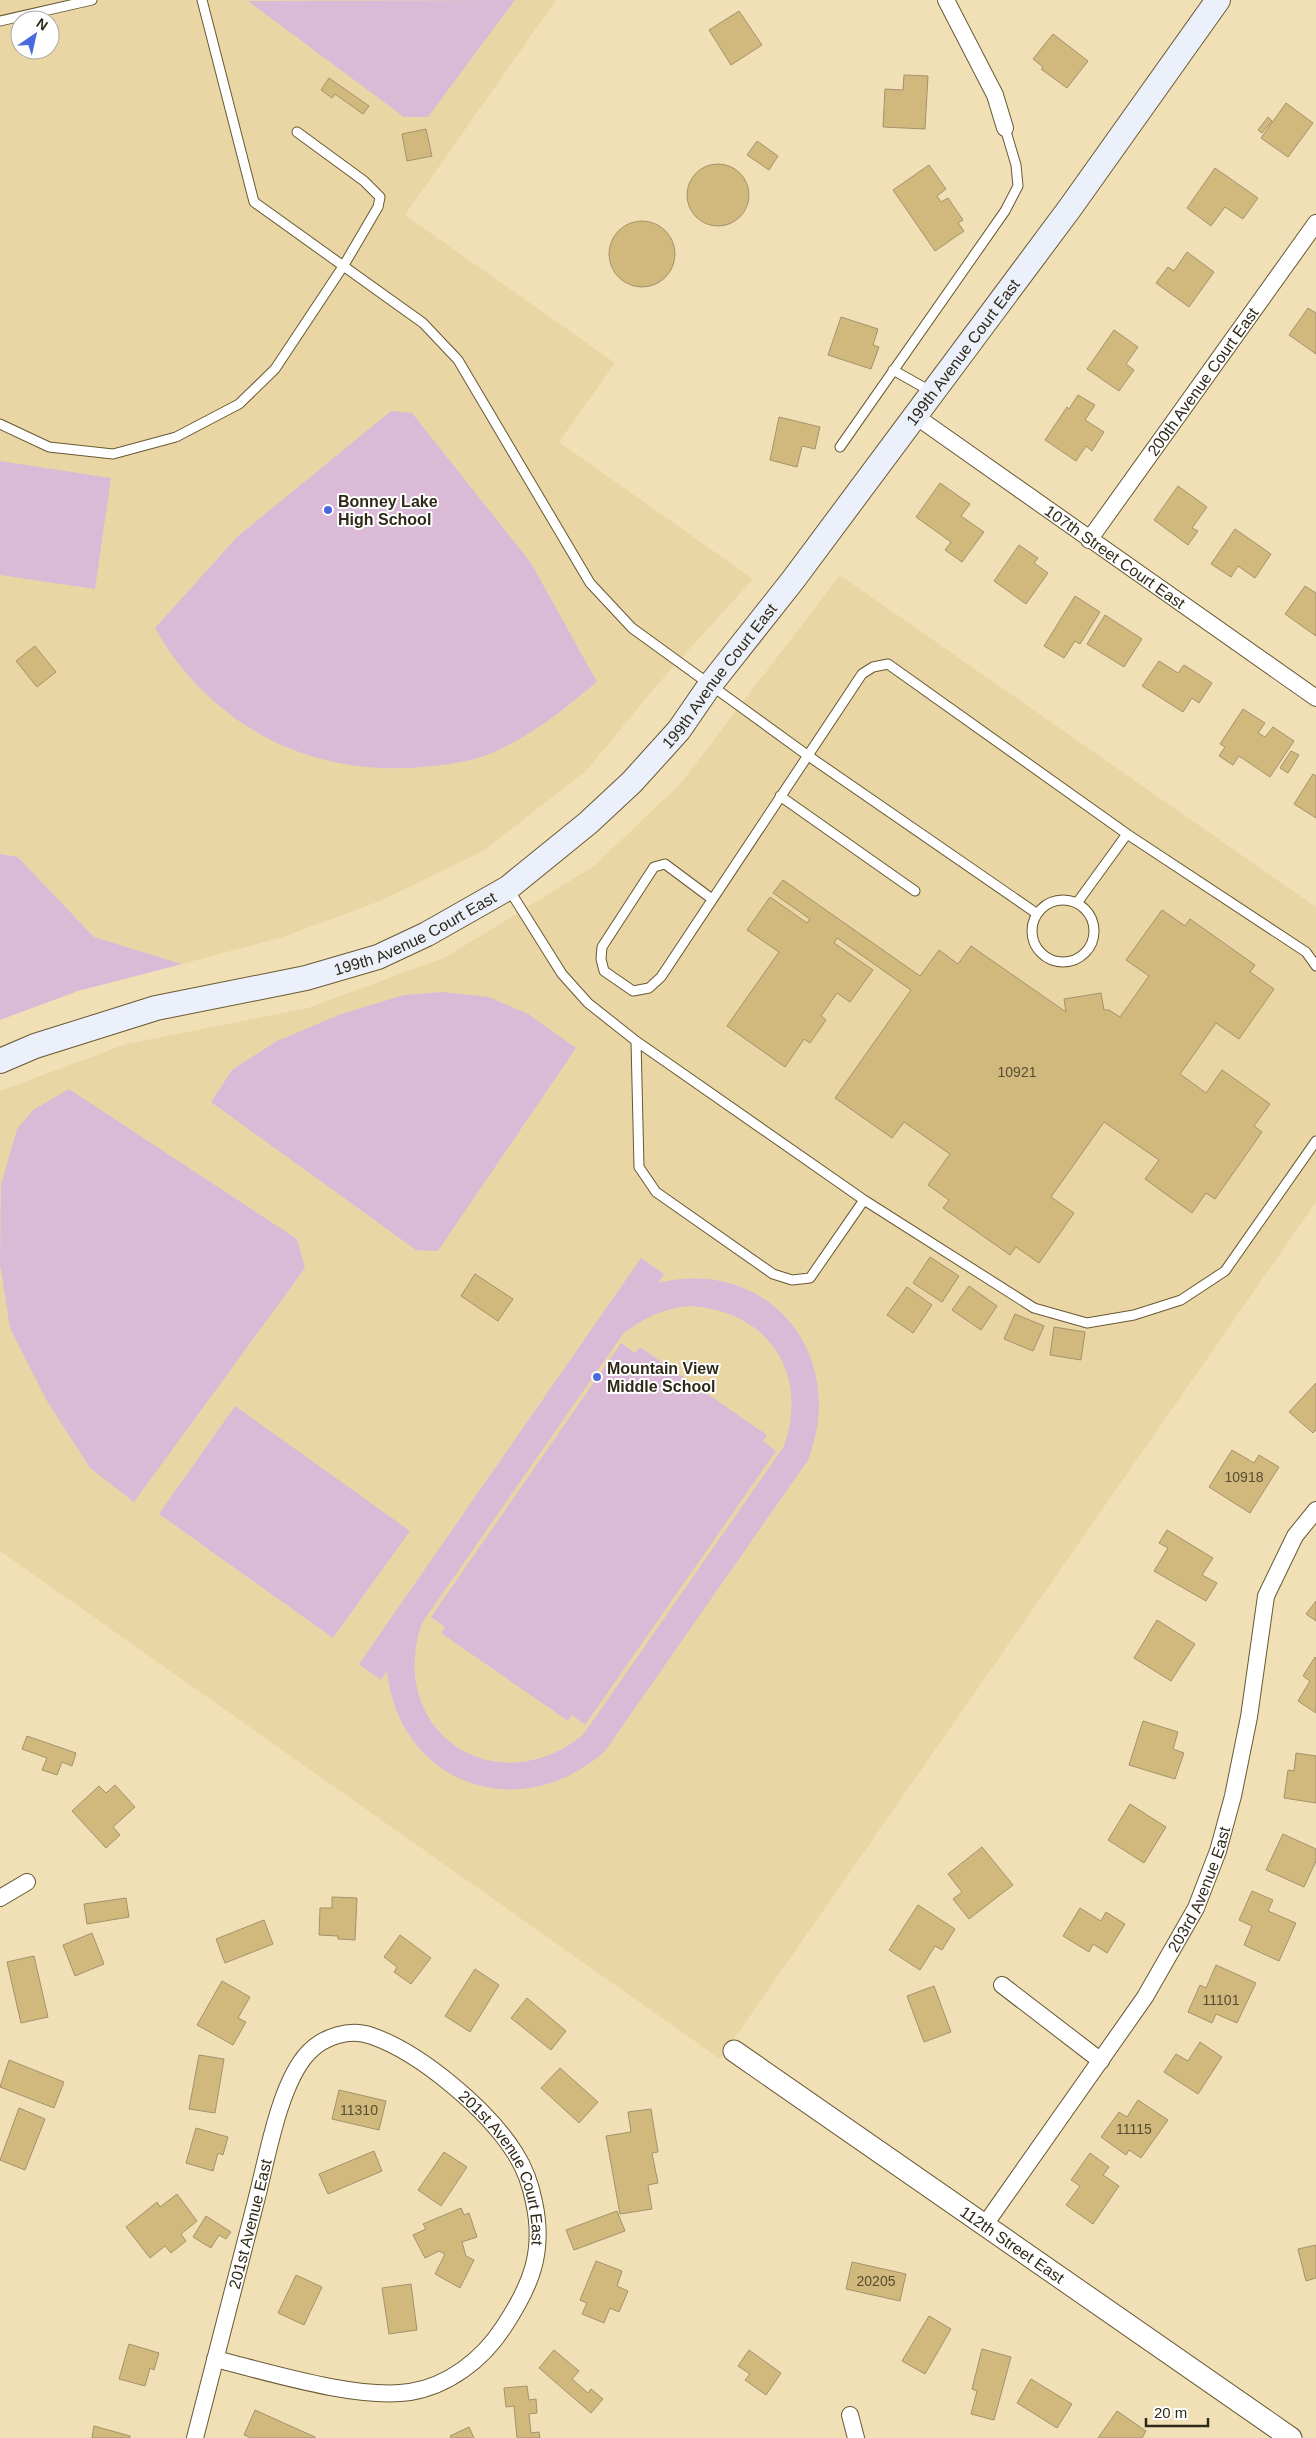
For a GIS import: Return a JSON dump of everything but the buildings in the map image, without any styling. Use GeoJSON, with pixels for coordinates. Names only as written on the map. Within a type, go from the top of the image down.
{"type":"FeatureCollection","features":[{"type":"Feature","properties":{"kind":"main road","name":"199th Avenue Court East"},"geometry":{"type":"LineString","coordinates":[[0,1061],[34,1046],[156,1008],[306,978],[378,958],[427,934],[508,888],[588,823],[632,782],[679,730],[710,686],[793,580],[1070,208],[1218,0]]}},
{"type":"Feature","properties":{"kind":"street"},"geometry":{"type":"LineString","coordinates":[[946,0],[995,95],[1005,128]]}},
{"type":"Feature","properties":{"kind":"street","name":"200th Avenue Court East"},"geometry":{"type":"LineString","coordinates":[[1089,540],[1314,231]]}},
{"type":"Feature","properties":{"kind":"street","name":"107th Street Court East"},"geometry":{"type":"LineString","coordinates":[[914,415],[1316,698]]}},
{"type":"Feature","properties":{"kind":"street","name":"203rd Avenue East"},"geometry":{"type":"LineString","coordinates":[[984,2226],[1145,1997],[1196,1908],[1218,1851],[1233,1796],[1249,1717],[1266,1596],[1295,1536],[1316,1510]]}},
{"type":"Feature","properties":{"kind":"street"},"geometry":{"type":"LineString","coordinates":[[0,1898],[27,1882]]}},
{"type":"Feature","properties":{"kind":"street"},"geometry":{"type":"LineString","coordinates":[[1002,1985],[1101,2061]]}},
{"type":"Feature","properties":{"kind":"street","name":"201st Avenue Court East"},"geometry":{"type":"LineString","coordinates":[[215,2359],[283,2376],[367,2392],[407,2392],[443,2382],[468,2367],[498,2336],[523,2299],[536,2260],[538,2238],[534,2198],[516,2154],[480,2109],[432,2070],[371,2036],[342,2033]]}},
{"type":"Feature","properties":{"kind":"street","name":"201st Avenue East"},"geometry":{"type":"LineString","coordinates":[[194,2438],[286,2093],[306,2055],[315,2046],[342,2033]]}},
{"type":"Feature","properties":{"kind":"street","name":"112th Street East"},"geometry":{"type":"LineString","coordinates":[[734,2051],[1291,2438]]}},
{"type":"Feature","properties":{"kind":"street"},"geometry":{"type":"LineString","coordinates":[[850,2414],[856,2438]]}},
{"type":"Feature","properties":{"kind":"lane"},"geometry":{"type":"LineString","coordinates":[[0,21],[92,0]]}},
{"type":"Feature","properties":{"kind":"lane"},"geometry":{"type":"LineString","coordinates":[[202,0],[254,202],[423,323],[458,360],[590,583],[632,628],[710,686],[1036,913]]}},
{"type":"Feature","properties":{"kind":"lane"},"geometry":{"type":"LineString","coordinates":[[840,447],[1005,211],[1018,186],[1016,165],[1005,128]]}},
{"type":"Feature","properties":{"kind":"lane"},"geometry":{"type":"LineString","coordinates":[[0,424],[49,447],[113,454],[176,437],[239,404],[275,369],[344,265],[378,207],[380,197],[364,181],[297,132]]}},
{"type":"Feature","properties":{"kind":"lane"},"geometry":{"type":"LineString","coordinates":[[893,370],[932,392]]}},
{"type":"Feature","properties":{"kind":"lane"},"geometry":{"type":"LineString","coordinates":[[712,899],[665,864],[654,867],[602,947],[601,960],[604,970],[633,991],[649,988],[660,977],[712,899],[807,755],[862,674],[873,667],[888,664],[1127,834],[1306,952],[1316,966]]}},
{"type":"Feature","properties":{"kind":"lane"},"geometry":{"type":"LineString","coordinates":[[780,796],[915,891]]}},
{"type":"Feature","properties":{"kind":"lane"},"geometry":{"type":"LineString","coordinates":[[1077,903],[1127,834]]}},
{"type":"Feature","properties":{"kind":"lane"},"geometry":{"type":"LineString","coordinates":[[508,888],[562,974],[588,1003],[636,1041],[864,1200],[1034,1308],[1087,1323],[1134,1315],[1182,1300],[1225,1271],[1316,1141]]}},
{"type":"Feature","properties":{"kind":"lane"},"geometry":{"type":"LineString","coordinates":[[1062,899],[1077,903],[1088,911],[1094,930],[1089,948],[1074,961],[1054,961],[1038,950],[1031,932],[1036,913],[1052,901],[1062,899]]}},
{"type":"Feature","properties":{"kind":"lane"},"geometry":{"type":"LineString","coordinates":[[636,1041],[639,1167],[643,1174],[656,1192],[773,1274],[792,1280],[810,1278],[864,1200]]}},
{"type":"Feature","properties":{"kind":"shaded area","name":"Bonney Lake High School"},"geometry":{"type":"Polygon","coordinates":[[[0,0],[556,0],[405,215],[615,363],[559,442],[753,579],[658,684],[586,771],[483,851],[380,901],[283,937],[182,964],[94,937],[18,857],[0,854],[0,0]]]}},
{"type":"Feature","properties":{"kind":"shaded area"},"geometry":{"type":"Polygon","coordinates":[[[515,0],[428,117],[404,117],[248,1],[515,0]]]}},
{"type":"Feature","properties":{"kind":"shaded area"},"geometry":{"type":"Polygon","coordinates":[[[391,411],[412,413],[531,563],[597,682],[560,712],[522,738],[494,752],[463,762],[409,768],[375,768],[342,764],[311,756],[280,744],[252,729],[225,711],[201,689],[175,659],[155,628],[237,537],[391,411]]]}},
{"type":"Feature","properties":{"kind":"shaded area"},"geometry":{"type":"Polygon","coordinates":[[[0,461],[111,478],[95,589],[0,575],[0,461]]]}},
{"type":"Feature","properties":{"kind":"shaded area","name":"Mountain View Middle School"},"geometry":{"type":"Polygon","coordinates":[[[840,575],[1316,907],[1316,1202],[720,2059],[0,1551],[0,1091],[126,1044],[308,1008],[446,957],[594,866],[680,784],[840,575]]]}},
{"type":"Feature","properties":{"kind":"shaded area"},"geometry":{"type":"Polygon","coordinates":[[[0,854],[18,857],[94,937],[182,964],[78,991],[0,1020],[0,854]]]}},
{"type":"Feature","properties":{"kind":"shaded area"},"geometry":{"type":"Polygon","coordinates":[[[443,992],[489,997],[528,1014],[576,1048],[438,1251],[416,1250],[211,1102],[232,1070],[275,1042],[341,1014],[404,995],[443,992]]]}},
{"type":"Feature","properties":{"kind":"shaded area"},"geometry":{"type":"Polygon","coordinates":[[[69,1089],[297,1239],[305,1268],[134,1502],[90,1468],[47,1401],[10,1328],[0,1264],[1,1185],[17,1129],[33,1110],[69,1089]]]}},
{"type":"Feature","properties":{"kind":"shaded area"},"geometry":{"type":"Polygon","coordinates":[[[641,1258],[664,1274],[658,1283],[698,1279],[734,1284],[765,1299],[790,1322],[808,1351],[817,1384],[818,1421],[808,1460],[605,1751],[572,1774],[537,1787],[502,1789],[469,1782],[439,1766],[414,1742],[396,1710],[387,1671],[381,1680],[359,1664],[641,1258]],[[689,1306],[671,1309],[646,1318],[623,1334],[422,1623],[415,1661],[419,1696],[433,1724],[455,1746],[483,1759],[515,1762],[549,1755],[583,1735],[784,1446],[791,1419],[791,1393],[786,1370],[776,1350],[760,1333],[740,1319],[717,1310],[689,1306]]]}},
{"type":"Feature","properties":{"kind":"shaded area"},"geometry":{"type":"Polygon","coordinates":[[[621,1343],[635,1353],[640,1347],[767,1435],[763,1441],[776,1451],[585,1725],[572,1715],[568,1721],[441,1633],[445,1627],[431,1617],[621,1343]]]}},
{"type":"Feature","properties":{"kind":"shaded area"},"geometry":{"type":"Polygon","coordinates":[[[235,1406],[410,1531],[333,1638],[159,1514],[235,1406]]]}},
{"type":"Feature","properties":{"kind":"place","name":"Bonney Lake High School"},"geometry":{"type":"Point","coordinates":[328,510]}},
{"type":"Feature","properties":{"kind":"place","name":"Mountain View Middle School"},"geometry":{"type":"Point","coordinates":[597,1377]}}]}
